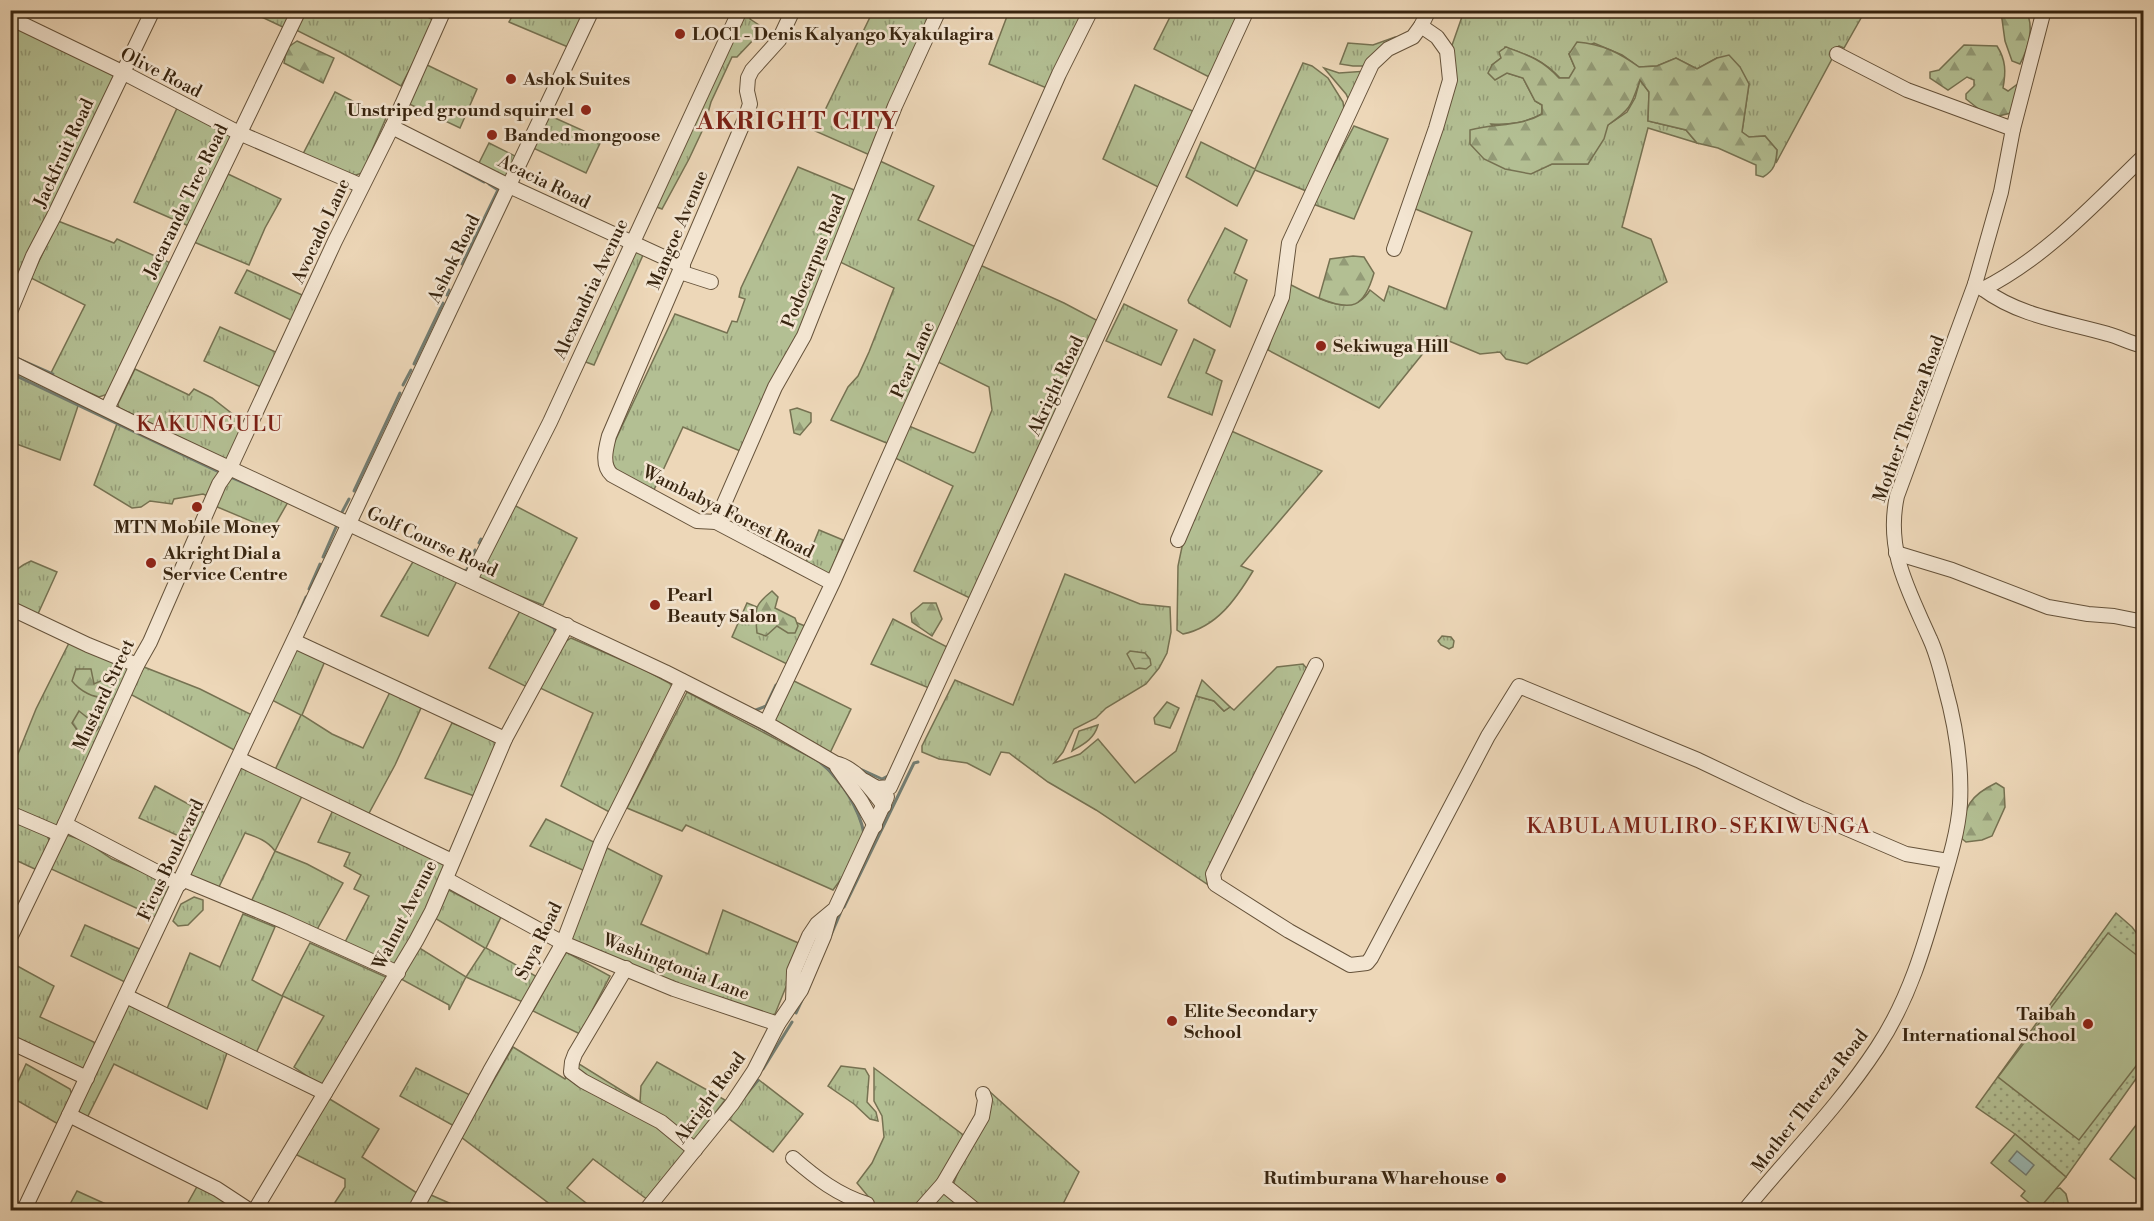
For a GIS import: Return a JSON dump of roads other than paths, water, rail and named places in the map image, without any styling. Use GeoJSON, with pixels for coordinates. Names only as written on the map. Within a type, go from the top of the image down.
{"type":"FeatureCollection","features":[{"type":"Feature","properties":{"kind":"street","name":"Jackfruit Road"},"geometry":{"type":"LineString","coordinates":[[10,312],[33,256],[153,10]]}},
{"type":"Feature","properties":{"kind":"street","name":"Jacaranda Tree Road"},"geometry":{"type":"LineString","coordinates":[[107,409],[299,10]]}},
{"type":"Feature","properties":{"kind":"street","name":"Avocado Lane"},"geometry":{"type":"LineString","coordinates":[[230,468],[392,127],[444,10]]}},
{"type":"Feature","properties":{"kind":"street","name":"Ashok Road"},"geometry":{"type":"LineString","coordinates":[[348,523],[592,10]]}},
{"type":"Feature","properties":{"kind":"street","name":"Alexandria Avenue"},"geometry":{"type":"LineString","coordinates":[[470,580],[548,425],[740,10]]}},
{"type":"Feature","properties":{"kind":"street","name":"Mangoe Avenue"},"geometry":{"type":"LineString","coordinates":[[608,471],[605,458],[609,436],[749,108],[748,78],[752,70],[779,40],[793,10]]}},
{"type":"Feature","properties":{"kind":"street","name":"Podocarpus Road"},"geometry":{"type":"LineString","coordinates":[[716,522],[775,387],[804,336],[895,106],[939,10]]}},
{"type":"Feature","properties":{"kind":"street","name":"Pear Lane"},"geometry":{"type":"LineString","coordinates":[[766,723],[832,584],[1059,74],[1091,10]]}},
{"type":"Feature","properties":{"kind":"street","name":"Akright Road"},"geometry":{"type":"LineString","coordinates":[[646,1210],[732,1104],[754,1071],[778,1024],[801,990],[819,950],[830,915],[875,826],[895,775],[1247,10]]}},
{"type":"Feature","properties":{"kind":"street"},"geometry":{"type":"LineString","coordinates":[[1178,540],[1282,297],[1289,243],[1344,129],[1372,64],[1388,49],[1413,37],[1428,10]]}},
{"type":"Feature","properties":{"kind":"street","name":"Mother Thereza Road"},"geometry":{"type":"LineString","coordinates":[[1745,1210],[1846,1089],[1877,1048],[1896,1016],[1919,965],[1948,861],[1960,804],[1953,721],[1937,656],[1907,589],[1896,553],[1893,527],[1897,496],[1979,286],[2013,129],[2044,10]]}},
{"type":"Feature","properties":{"kind":"street","name":"Olive Road"},"geometry":{"type":"LineString","coordinates":[[10,18],[123,72],[239,133],[362,186]]}},
{"type":"Feature","properties":{"kind":"street"},"geometry":{"type":"LineString","coordinates":[[1394,249],[1440,118],[1450,80],[1447,51],[1437,38],[1421,26]]}},
{"type":"Feature","properties":{"kind":"street"},"geometry":{"type":"LineString","coordinates":[[1837,54],[1907,90],[2013,129]]}},
{"type":"Feature","properties":{"kind":"street","name":"Acacia Road"},"geometry":{"type":"LineString","coordinates":[[392,127],[509,186],[711,282]]}},
{"type":"Feature","properties":{"kind":"street"},"geometry":{"type":"LineString","coordinates":[[2144,156],[2066,231],[2020,268],[1979,286],[1996,299],[2022,310],[2144,346]]}},
{"type":"Feature","properties":{"kind":"street","name":"Golf Course Road"},"geometry":{"type":"LineString","coordinates":[[10,362],[230,468],[567,625],[766,723],[835,763],[843,765],[863,780],[884,806]]}},
{"type":"Feature","properties":{"kind":"street","name":"Mustard Street"},"geometry":{"type":"LineString","coordinates":[[10,938],[137,665],[150,642],[219,484],[230,468]]}},
{"type":"Feature","properties":{"kind":"street","name":"Wambabya Forest Road"},"geometry":{"type":"LineString","coordinates":[[608,471],[697,521],[716,522],[832,584]]}},
{"type":"Feature","properties":{"kind":"street","name":"Ficus Boulevard"},"geometry":{"type":"LineString","coordinates":[[24,1210],[239,759],[348,523]]}},
{"type":"Feature","properties":{"kind":"street"},"geometry":{"type":"LineString","coordinates":[[1896,553],[1952,570],[2048,607],[2088,614],[2114,615],[2144,622]]}},
{"type":"Feature","properties":{"kind":"street"},"geometry":{"type":"LineString","coordinates":[[12,613],[137,665]]}},
{"type":"Feature","properties":{"kind":"street","name":"Walnut Avenue"},"geometry":{"type":"LineString","coordinates":[[255,1210],[398,973],[432,911],[505,739],[567,625]]}},
{"type":"Feature","properties":{"kind":"street"},"geometry":{"type":"LineString","coordinates":[[294,641],[505,739]]}},
{"type":"Feature","properties":{"kind":"street"},"geometry":{"type":"LineString","coordinates":[[1316,665],[1213,874],[1215,884],[1289,931],[1350,965],[1367,963],[1371,958],[1488,736],[1519,687],[1688,756],[1905,854],[1948,861]]}},
{"type":"Feature","properties":{"kind":"street","name":"Suya Road"},"geometry":{"type":"LineString","coordinates":[[415,1210],[563,943],[602,843],[682,681]]}},
{"type":"Feature","properties":{"kind":"street"},"geometry":{"type":"LineString","coordinates":[[239,759],[452,861]]}},
{"type":"Feature","properties":{"kind":"street","name":"Golf Course Road"},"geometry":{"type":"LineString","coordinates":[[835,763],[875,826]]}},
{"type":"Feature","properties":{"kind":"street"},"geometry":{"type":"LineString","coordinates":[[863,780],[877,788],[884,788],[890,786],[895,775]]}},
{"type":"Feature","properties":{"kind":"street"},"geometry":{"type":"LineString","coordinates":[[10,813],[62,829],[181,881],[283,921],[398,973]]}},
{"type":"Feature","properties":{"kind":"street","name":"Washingtonia Lane"},"geometry":{"type":"LineString","coordinates":[[446,879],[563,943],[674,989],[778,1024]]}},
{"type":"Feature","properties":{"kind":"street"},"geometry":{"type":"LineString","coordinates":[[626,968],[572,1062],[571,1072],[583,1081],[661,1122],[695,1150]]}},
{"type":"Feature","properties":{"kind":"street"},"geometry":{"type":"LineString","coordinates":[[126,996],[325,1093]]}},
{"type":"Feature","properties":{"kind":"street"},"geometry":{"type":"LineString","coordinates":[[10,1042],[87,1078]]}},
{"type":"Feature","properties":{"kind":"street"},"geometry":{"type":"LineString","coordinates":[[920,1210],[943,1184],[982,1117],[985,1109],[983,1094]]}},
{"type":"Feature","properties":{"kind":"street"},"geometry":{"type":"LineString","coordinates":[[69,1115],[217,1189],[249,1210]]}},
{"type":"Feature","properties":{"kind":"street"},"geometry":{"type":"LineString","coordinates":[[793,1158],[829,1187],[867,1204]]}},
{"type":"Feature","properties":{"kind":"street"},"geometry":{"type":"LineString","coordinates":[[943,1184],[975,1210]]}},
{"type":"Feature","properties":{"kind":"water"},"geometry":{"type":"Polygon","coordinates":[[[2017,1151],[2034,1165],[2026,1175],[2009,1161],[2017,1151]]]}},
{"type":"Feature","properties":{"kind":"waterway"},"geometry":{"type":"LineString","coordinates":[[454,166],[484,182]]}},
{"type":"Feature","properties":{"kind":"waterway"},"geometry":{"type":"LineString","coordinates":[[462,264],[498,190],[489,184]]}},
{"type":"Feature","properties":{"kind":"waterway"},"geometry":{"type":"LineString","coordinates":[[447,295],[449,290]]}},
{"type":"Feature","properties":{"kind":"waterway"},"geometry":{"type":"LineString","coordinates":[[414,364],[443,303]]}},
{"type":"Feature","properties":{"kind":"waterway"},"geometry":{"type":"LineString","coordinates":[[10,355],[53,374]]}},
{"type":"Feature","properties":{"kind":"waterway"},"geometry":{"type":"LineString","coordinates":[[403,385],[411,370]]}},
{"type":"Feature","properties":{"kind":"waterway"},"geometry":{"type":"LineString","coordinates":[[10,373],[219,472]]}},
{"type":"Feature","properties":{"kind":"waterway"},"geometry":{"type":"LineString","coordinates":[[354,491],[400,393]]}},
{"type":"Feature","properties":{"kind":"waterway"},"geometry":{"type":"LineString","coordinates":[[233,478],[261,490]]}},
{"type":"Feature","properties":{"kind":"waterway"},"geometry":{"type":"LineString","coordinates":[[339,513],[341,514],[349,499]]}},
{"type":"Feature","properties":{"kind":"waterway"},"geometry":{"type":"LineString","coordinates":[[323,557],[337,525]]}},
{"type":"Feature","properties":{"kind":"waterway"},"geometry":{"type":"LineString","coordinates":[[479,543],[481,539]]}},
{"type":"Feature","properties":{"kind":"waterway"},"geometry":{"type":"LineString","coordinates":[[462,571],[467,570],[475,550]]}},
{"type":"Feature","properties":{"kind":"waterway"},"geometry":{"type":"LineString","coordinates":[[309,589],[320,564]]}},
{"type":"Feature","properties":{"kind":"waterway"},"geometry":{"type":"LineString","coordinates":[[299,613],[306,597]]}},
{"type":"Feature","properties":{"kind":"waterway"},"geometry":{"type":"LineString","coordinates":[[538,620],[554,628],[556,635]]}},
{"type":"Feature","properties":{"kind":"waterway"},"geometry":{"type":"LineString","coordinates":[[756,710],[766,706],[776,685]]}},
{"type":"Feature","properties":{"kind":"waterway"},"geometry":{"type":"LineString","coordinates":[[738,716],[777,737]]}},
{"type":"Feature","properties":{"kind":"waterway"},"geometry":{"type":"LineString","coordinates":[[793,747],[819,761],[843,786],[854,805],[864,834]]}},
{"type":"Feature","properties":{"kind":"waterway"},"geometry":{"type":"LineString","coordinates":[[844,907],[914,763],[918,762]]}},
{"type":"Feature","properties":{"kind":"waterway"},"geometry":{"type":"LineString","coordinates":[[858,768],[882,779],[890,775]]}},
{"type":"Feature","properties":{"kind":"waterway"},"geometry":{"type":"LineString","coordinates":[[831,935],[840,914]]}},
{"type":"Feature","properties":{"kind":"waterway"},"geometry":{"type":"LineString","coordinates":[[796,1013],[802,1000]]}},
{"type":"Feature","properties":{"kind":"waterway"},"geometry":{"type":"LineString","coordinates":[[763,1069],[792,1022]]}},
{"type":"Feature","properties":{"kind":"waterway"},"geometry":{"type":"LineString","coordinates":[[749,1090],[758,1080]]}},
{"type":"Feature","properties":{"kind":"place","name":"LOC1 - Denis Kalyango Kyakulagira"},"geometry":{"type":"Point","coordinates":[680,34]}},
{"type":"Feature","properties":{"kind":"place","name":"Ashok Suites"},"geometry":{"type":"Point","coordinates":[511,79]}},
{"type":"Feature","properties":{"kind":"place","name":"Unstriped ground squirrel"},"geometry":{"type":"Point","coordinates":[586,110]}},
{"type":"Feature","properties":{"kind":"place","name":"Banded mongoose"},"geometry":{"type":"Point","coordinates":[492,135]}},
{"type":"Feature","properties":{"kind":"place","name":"Sekiwuga Hill"},"geometry":{"type":"Point","coordinates":[1321,346]}},
{"type":"Feature","properties":{"kind":"place","name":"MTN Mobile Money"},"geometry":{"type":"Point","coordinates":[197,507]}},
{"type":"Feature","properties":{"kind":"place","name":"Akright Dial a Service Centre"},"geometry":{"type":"Point","coordinates":[151,563]}},
{"type":"Feature","properties":{"kind":"place","name":"Pearl Beauty Salon"},"geometry":{"type":"Point","coordinates":[655,605]}},
{"type":"Feature","properties":{"kind":"place","name":"Elite Secondary School"},"geometry":{"type":"Point","coordinates":[1172,1021]}},
{"type":"Feature","properties":{"kind":"place","name":"Taibah International School"},"geometry":{"type":"Point","coordinates":[2088,1024]}},
{"type":"Feature","properties":{"kind":"place","name":"Rutimburana Wharehouse"},"geometry":{"type":"Point","coordinates":[1501,1178]}},
{"type":"Feature","properties":{"kind":"district","name":"AKRIGHT CITY"},"geometry":{"type":"Point","coordinates":[798,122]}},
{"type":"Feature","properties":{"kind":"district","name":"KAKUNGULU"},"geometry":{"type":"Point","coordinates":[210,425]}},
{"type":"Feature","properties":{"kind":"district","name":"KABULAMULIRO-SEKIWUNGA"},"geometry":{"type":"Point","coordinates":[1699,827]}}]}
